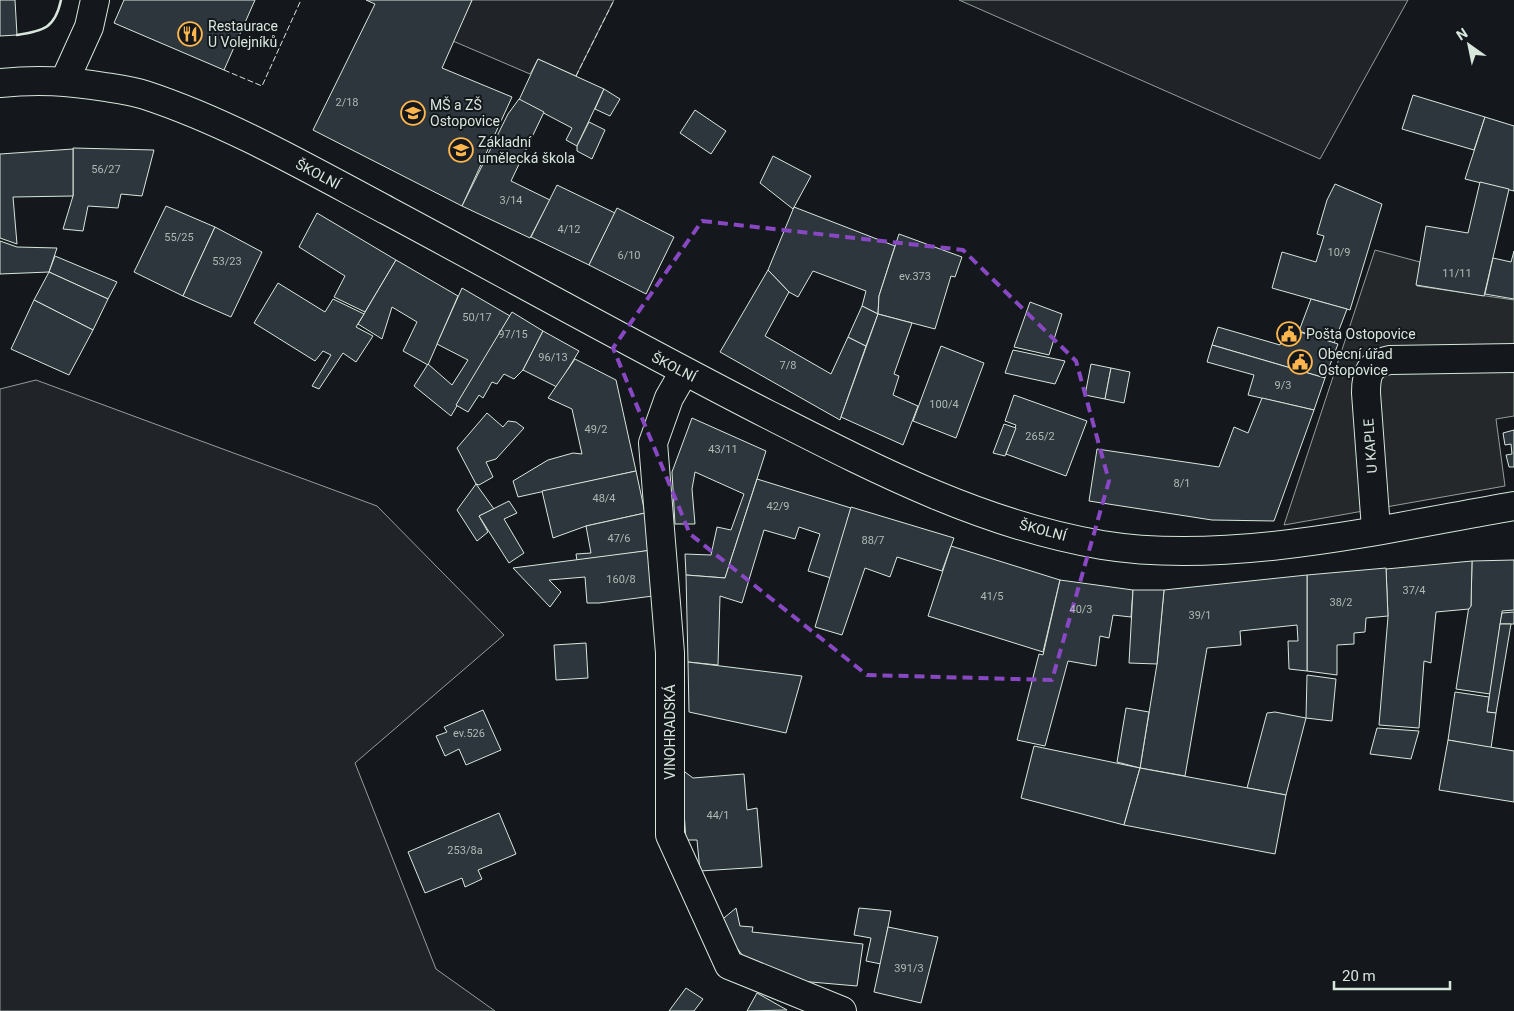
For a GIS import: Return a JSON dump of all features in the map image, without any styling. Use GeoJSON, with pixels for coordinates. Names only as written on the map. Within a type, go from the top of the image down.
{"type":"FeatureCollection","features":[{"type":"Feature","properties":{"kind":"street"},"geometry":{"type":"LineString","coordinates":[[65,80],[89,27],[95,0]]}},
{"type":"Feature","properties":{"kind":"street","name":"ŠKOLNÍ"},"geometry":{"type":"LineString","coordinates":[[0,83],[65,80],[142,94],[247,137],[684,372],[840,452],[921,490],[979,512],[1094,543],[1165,550],[1225,549],[1301,541],[1376,529]]}},
{"type":"Feature","properties":{"kind":"street","name":"U KAPLE"},"geometry":{"type":"LineString","coordinates":[[1376,529],[1366,393],[1366,377],[1370,369],[1380,362],[1390,360],[1514,358]]}},
{"type":"Feature","properties":{"kind":"street","name":"VINOHRADSKÁ"},"geometry":{"type":"LineString","coordinates":[[684,372],[669,398],[653,443],[670,653],[670,835],[729,965],[842,1011]]}},
{"type":"Feature","properties":{"kind":"street"},"geometry":{"type":"LineString","coordinates":[[1376,529],[1514,506]]}},
{"type":"Feature","properties":{"kind":"highlighted area"},"geometry":{"type":"Polygon","coordinates":[[[702,221],[963,250],[1076,361],[1109,481],[1052,680],[867,675],[690,534],[613,348],[702,221]]]}},
{"type":"Feature","properties":{"kind":"shaded area"},"geometry":{"type":"Polygon","coordinates":[[[472,0],[614,0],[576,76],[538,59],[530,74],[453,41],[472,0]]]}},
{"type":"Feature","properties":{"kind":"shaded area"},"geometry":{"type":"Polygon","coordinates":[[[959,0],[1408,0],[1320,159],[959,0]]]}},
{"type":"Feature","properties":{"kind":"shaded area"},"geometry":{"type":"Polygon","coordinates":[[[1375,250],[1420,262],[1417,286],[1514,300],[1514,416],[1496,419],[1505,486],[1284,525],[1375,250]]]}},
{"type":"Feature","properties":{"kind":"shaded area"},"geometry":{"type":"Polygon","coordinates":[[[36,380],[377,506],[504,635],[355,763],[436,969],[495,1011],[0,1011],[0,389],[36,380]]]}},
{"type":"Feature","properties":{"kind":"building"},"geometry":{"type":"Polygon","coordinates":[[[0,0],[15,0],[17,35],[0,36],[0,0]]]}},
{"type":"Feature","properties":{"kind":"building","name":"Restaurace U Volejníků"},"geometry":{"type":"Polygon","coordinates":[[[124,0],[255,0],[224,70],[114,23],[124,0]]]}},
{"type":"Feature","properties":{"kind":"building","name":"MŠ a ZŠ Ostopovice"},"geometry":{"type":"Polygon","coordinates":[[[366,0],[472,0],[442,68],[512,97],[462,206],[313,130],[375,4],[366,0]]]}},
{"type":"Feature","properties":{"kind":"building"},"geometry":{"type":"Polygon","coordinates":[[[538,59],[604,89],[577,146],[566,140],[572,128],[519,100],[538,59]]]}},
{"type":"Feature","properties":{"kind":"building"},"geometry":{"type":"Polygon","coordinates":[[[604,89],[620,99],[610,116],[595,109],[604,89]]]}},
{"type":"Feature","properties":{"kind":"building"},"geometry":{"type":"Polygon","coordinates":[[[1413,95],[1485,117],[1474,150],[1402,129],[1413,95]]]}},
{"type":"Feature","properties":{"kind":"building"},"geometry":{"type":"Polygon","coordinates":[[[519,99],[544,112],[511,181],[550,200],[530,238],[462,206],[508,114],[519,99]]]}},
{"type":"Feature","properties":{"kind":"building"},"geometry":{"type":"Polygon","coordinates":[[[695,110],[726,131],[711,154],[680,133],[695,110]]]}},
{"type":"Feature","properties":{"kind":"building"},"geometry":{"type":"Polygon","coordinates":[[[1485,117],[1514,126],[1514,191],[1465,179],[1485,117]]]}},
{"type":"Feature","properties":{"kind":"building"},"geometry":{"type":"Polygon","coordinates":[[[589,122],[605,130],[592,159],[577,151],[577,146],[589,122]]]}},
{"type":"Feature","properties":{"kind":"building"},"geometry":{"type":"Polygon","coordinates":[[[73,148],[154,150],[142,196],[121,194],[118,208],[88,206],[83,231],[63,229],[73,196],[73,148]]]}},
{"type":"Feature","properties":{"kind":"building"},"geometry":{"type":"Polygon","coordinates":[[[73,149],[73,196],[13,197],[17,244],[0,238],[0,154],[73,149]]]}},
{"type":"Feature","properties":{"kind":"building"},"geometry":{"type":"Polygon","coordinates":[[[773,156],[811,176],[793,209],[760,183],[773,156]]]}},
{"type":"Feature","properties":{"kind":"building"},"geometry":{"type":"Polygon","coordinates":[[[1480,182],[1509,189],[1484,296],[1416,285],[1426,226],[1468,233],[1480,182]]]}},
{"type":"Feature","properties":{"kind":"building"},"geometry":{"type":"Polygon","coordinates":[[[1335,184],[1382,204],[1350,310],[1272,288],[1282,252],[1316,262],[1324,236],[1317,234],[1327,200],[1335,184]]]}},
{"type":"Feature","properties":{"kind":"building"},"geometry":{"type":"Polygon","coordinates":[[[557,185],[615,213],[589,265],[531,237],[557,185]]]}},
{"type":"Feature","properties":{"kind":"building"},"geometry":{"type":"Polygon","coordinates":[[[166,206],[215,227],[183,296],[134,272],[166,206]]]}},
{"type":"Feature","properties":{"kind":"building"},"geometry":{"type":"Polygon","coordinates":[[[794,207],[895,246],[879,296],[878,314],[862,306],[866,291],[813,271],[798,297],[789,292],[768,270],[794,207]]]}},
{"type":"Feature","properties":{"kind":"building"},"geometry":{"type":"Polygon","coordinates":[[[617,208],[674,237],[646,294],[589,265],[617,208]]]}},
{"type":"Feature","properties":{"kind":"building"},"geometry":{"type":"Polygon","coordinates":[[[317,213],[396,260],[365,312],[334,297],[345,276],[299,247],[317,213]]]}},
{"type":"Feature","properties":{"kind":"building"},"geometry":{"type":"Polygon","coordinates":[[[215,227],[262,252],[231,317],[183,296],[215,227]]]}},
{"type":"Feature","properties":{"kind":"building"},"geometry":{"type":"Polygon","coordinates":[[[899,234],[962,257],[955,277],[951,276],[935,329],[878,314],[879,296],[899,234]]]}},
{"type":"Feature","properties":{"kind":"building"},"geometry":{"type":"Polygon","coordinates":[[[0,241],[17,247],[57,248],[49,272],[0,274],[0,241]]]}},
{"type":"Feature","properties":{"kind":"building"},"geometry":{"type":"Polygon","coordinates":[[[1514,251],[1514,299],[1485,294],[1493,258],[1511,262],[1514,251]]]}},
{"type":"Feature","properties":{"kind":"building"},"geometry":{"type":"Polygon","coordinates":[[[55,256],[117,282],[108,299],[49,272],[55,256]]]}},
{"type":"Feature","properties":{"kind":"building"},"geometry":{"type":"Polygon","coordinates":[[[396,260],[458,296],[428,365],[403,351],[417,322],[392,307],[382,339],[358,324],[396,260]]]}},
{"type":"Feature","properties":{"kind":"building"},"geometry":{"type":"Polygon","coordinates":[[[768,270],[789,292],[765,336],[831,374],[848,337],[866,346],[840,420],[720,352],[768,270]]]}},
{"type":"Feature","properties":{"kind":"building"},"geometry":{"type":"Polygon","coordinates":[[[49,272],[108,299],[93,330],[34,300],[49,272]]]}},
{"type":"Feature","properties":{"kind":"building"},"geometry":{"type":"Polygon","coordinates":[[[278,283],[325,312],[333,299],[364,314],[356,327],[373,336],[356,362],[343,353],[319,389],[312,386],[331,355],[323,351],[315,361],[254,323],[278,283]]]}},
{"type":"Feature","properties":{"kind":"building"},"geometry":{"type":"Polygon","coordinates":[[[462,288],[510,316],[451,416],[414,386],[428,364],[452,385],[468,360],[437,344],[462,288]]]}},
{"type":"Feature","properties":{"kind":"building"},"geometry":{"type":"Polygon","coordinates":[[[1311,299],[1347,309],[1334,343],[1299,331],[1311,299]]]}},
{"type":"Feature","properties":{"kind":"building"},"geometry":{"type":"Polygon","coordinates":[[[34,300],[93,330],[69,375],[11,349],[34,300]]]}},
{"type":"Feature","properties":{"kind":"building"},"geometry":{"type":"Polygon","coordinates":[[[1030,302],[1062,314],[1049,355],[1014,347],[1030,302]]]}},
{"type":"Feature","properties":{"kind":"building"},"geometry":{"type":"Polygon","coordinates":[[[862,306],[878,314],[866,346],[848,337],[862,306]]]}},
{"type":"Feature","properties":{"kind":"building"},"geometry":{"type":"Polygon","coordinates":[[[512,312],[543,331],[523,370],[514,379],[504,374],[497,384],[492,382],[483,398],[479,395],[468,412],[456,405],[512,312]]]}},
{"type":"Feature","properties":{"kind":"building"},"geometry":{"type":"Polygon","coordinates":[[[878,314],[912,323],[894,374],[899,376],[893,395],[918,406],[903,445],[841,417],[878,314]]]}},
{"type":"Feature","properties":{"kind":"building","name":"Obecní úřad Ostopovice"},"geometry":{"type":"Polygon","coordinates":[[[1218,327],[1280,345],[1287,328],[1338,344],[1325,378],[1212,345],[1218,327]]]}},
{"type":"Feature","properties":{"kind":"building"},"geometry":{"type":"Polygon","coordinates":[[[543,331],[579,351],[557,387],[523,370],[543,331]]]}},
{"type":"Feature","properties":{"kind":"building"},"geometry":{"type":"Polygon","coordinates":[[[1212,345],[1325,378],[1314,410],[1248,395],[1254,375],[1207,362],[1212,345]]]}},
{"type":"Feature","properties":{"kind":"building"},"geometry":{"type":"Polygon","coordinates":[[[941,346],[984,363],[956,438],[913,421],[941,346]]]}},
{"type":"Feature","properties":{"kind":"building"},"geometry":{"type":"Polygon","coordinates":[[[1013,350],[1065,361],[1055,384],[1005,373],[1013,350]]]}},
{"type":"Feature","properties":{"kind":"building"},"geometry":{"type":"Polygon","coordinates":[[[575,359],[616,380],[636,471],[518,497],[513,481],[548,460],[573,453],[582,454],[572,409],[548,398],[575,359]]]}},
{"type":"Feature","properties":{"kind":"building"},"geometry":{"type":"Polygon","coordinates":[[[1091,364],[1111,368],[1105,399],[1085,395],[1091,364]]]}},
{"type":"Feature","properties":{"kind":"building"},"geometry":{"type":"Polygon","coordinates":[[[1111,368],[1130,372],[1124,403],[1105,399],[1111,368]]]}},
{"type":"Feature","properties":{"kind":"building"},"geometry":{"type":"Polygon","coordinates":[[[1014,395],[1087,421],[1066,476],[1006,454],[1016,425],[1005,421],[1014,395]]]}},
{"type":"Feature","properties":{"kind":"building"},"geometry":{"type":"Polygon","coordinates":[[[1262,398],[1314,410],[1274,521],[1212,520],[1089,501],[1097,449],[1219,467],[1234,427],[1248,433],[1262,398]]]}},
{"type":"Feature","properties":{"kind":"building"},"geometry":{"type":"Polygon","coordinates":[[[487,413],[503,427],[508,421],[516,422],[524,428],[496,459],[486,462],[493,477],[479,485],[476,484],[457,448],[487,413]]]}},
{"type":"Feature","properties":{"kind":"building"},"geometry":{"type":"Polygon","coordinates":[[[692,418],[766,451],[725,578],[686,575],[685,554],[711,555],[717,527],[731,530],[744,494],[695,472],[692,489],[695,524],[675,524],[672,472],[692,418]]]}},
{"type":"Feature","properties":{"kind":"building"},"geometry":{"type":"Polygon","coordinates":[[[1004,424],[1016,428],[1005,456],[993,453],[1004,424]]]}},
{"type":"Feature","properties":{"kind":"building"},"geometry":{"type":"Polygon","coordinates":[[[1514,430],[1514,467],[1509,467],[1506,455],[1512,454],[1511,444],[1505,445],[1503,433],[1514,430]]]}},
{"type":"Feature","properties":{"kind":"building"},"geometry":{"type":"Polygon","coordinates":[[[636,471],[645,513],[586,526],[553,538],[542,491],[636,471]]]}},
{"type":"Feature","properties":{"kind":"building"},"geometry":{"type":"Polygon","coordinates":[[[757,479],[851,508],[831,578],[808,571],[820,534],[799,527],[795,539],[764,530],[742,603],[720,596],[718,665],[688,662],[686,575],[725,578],[757,479]]]}},
{"type":"Feature","properties":{"kind":"building"},"geometry":{"type":"Polygon","coordinates":[[[476,484],[494,509],[479,516],[488,532],[477,541],[457,510],[476,484]]]}},
{"type":"Feature","properties":{"kind":"building"},"geometry":{"type":"Polygon","coordinates":[[[509,501],[517,513],[504,519],[524,553],[509,563],[479,516],[509,501]]]}},
{"type":"Feature","properties":{"kind":"building"},"geometry":{"type":"Polygon","coordinates":[[[851,507],[954,538],[942,571],[897,557],[890,577],[865,568],[842,635],[815,627],[851,507]]]}},
{"type":"Feature","properties":{"kind":"building"},"geometry":{"type":"Polygon","coordinates":[[[645,513],[652,550],[577,561],[576,554],[591,553],[586,526],[645,513]]]}},
{"type":"Feature","properties":{"kind":"building"},"geometry":{"type":"Polygon","coordinates":[[[951,546],[1060,580],[1043,652],[928,616],[951,546]]]}},
{"type":"Feature","properties":{"kind":"building"},"geometry":{"type":"Polygon","coordinates":[[[652,550],[653,596],[599,603],[587,603],[585,577],[549,580],[561,592],[550,607],[513,568],[652,550]]]}},
{"type":"Feature","properties":{"kind":"building"},"geometry":{"type":"Polygon","coordinates":[[[1514,560],[1514,610],[1502,611],[1490,694],[1456,689],[1469,606],[1471,606],[1472,561],[1514,560]]]}},
{"type":"Feature","properties":{"kind":"building"},"geometry":{"type":"Polygon","coordinates":[[[1472,561],[1471,606],[1469,609],[1436,612],[1431,663],[1424,661],[1419,728],[1379,725],[1388,617],[1386,569],[1472,561]]]}},
{"type":"Feature","properties":{"kind":"building"},"geometry":{"type":"Polygon","coordinates":[[[1386,568],[1388,616],[1366,618],[1365,632],[1354,633],[1354,644],[1337,645],[1337,675],[1307,671],[1307,575],[1386,568]]]}},
{"type":"Feature","properties":{"kind":"building"},"geometry":{"type":"Polygon","coordinates":[[[1307,575],[1307,671],[1289,669],[1288,641],[1298,641],[1297,625],[1240,631],[1241,645],[1207,648],[1185,776],[1140,768],[1157,664],[1164,590],[1307,575]]]}},
{"type":"Feature","properties":{"kind":"building"},"geometry":{"type":"Polygon","coordinates":[[[1060,580],[1133,590],[1131,617],[1113,615],[1109,638],[1100,636],[1096,666],[1068,661],[1045,746],[1017,740],[1039,654],[1043,655],[1060,580]]]}},
{"type":"Feature","properties":{"kind":"building"},"geometry":{"type":"Polygon","coordinates":[[[1133,590],[1164,590],[1157,664],[1129,663],[1133,590]]]}},
{"type":"Feature","properties":{"kind":"building"},"geometry":{"type":"Polygon","coordinates":[[[1514,612],[1514,624],[1500,624],[1502,613],[1514,612]]]}},
{"type":"Feature","properties":{"kind":"building"},"geometry":{"type":"Polygon","coordinates":[[[1500,624],[1511,624],[1496,713],[1487,712],[1500,624]]]}},
{"type":"Feature","properties":{"kind":"building"},"geometry":{"type":"Polygon","coordinates":[[[586,643],[588,678],[556,680],[554,645],[586,643]]]}},
{"type":"Feature","properties":{"kind":"building"},"geometry":{"type":"Polygon","coordinates":[[[688,662],[802,676],[786,733],[689,712],[688,662]]]}},
{"type":"Feature","properties":{"kind":"building"},"geometry":{"type":"Polygon","coordinates":[[[1307,675],[1336,679],[1332,721],[1306,718],[1307,675]]]}},
{"type":"Feature","properties":{"kind":"building"},"geometry":{"type":"Polygon","coordinates":[[[1455,692],[1489,697],[1487,712],[1496,713],[1491,748],[1448,740],[1455,692]]]}},
{"type":"Feature","properties":{"kind":"building"},"geometry":{"type":"Polygon","coordinates":[[[1126,708],[1149,712],[1140,768],[1117,762],[1126,708]]]}},
{"type":"Feature","properties":{"kind":"building"},"geometry":{"type":"Polygon","coordinates":[[[483,710],[501,750],[466,765],[459,749],[445,756],[436,736],[447,732],[444,727],[483,710]]]}},
{"type":"Feature","properties":{"kind":"building"},"geometry":{"type":"Polygon","coordinates":[[[1275,712],[1306,718],[1286,795],[1247,788],[1267,713],[1275,712]]]}},
{"type":"Feature","properties":{"kind":"building"},"geometry":{"type":"Polygon","coordinates":[[[1377,728],[1419,731],[1411,759],[1370,754],[1377,728]]]}},
{"type":"Feature","properties":{"kind":"building"},"geometry":{"type":"Polygon","coordinates":[[[1448,740],[1514,751],[1514,802],[1439,790],[1448,740]]]}},
{"type":"Feature","properties":{"kind":"building"},"geometry":{"type":"Polygon","coordinates":[[[1034,746],[1140,768],[1124,825],[1021,798],[1034,746]]]}},
{"type":"Feature","properties":{"kind":"building"},"geometry":{"type":"Polygon","coordinates":[[[1140,768],[1286,795],[1275,854],[1124,825],[1140,768]]]}},
{"type":"Feature","properties":{"kind":"building"},"geometry":{"type":"Polygon","coordinates":[[[681,769],[693,778],[744,774],[747,810],[757,808],[762,867],[700,871],[697,840],[686,840],[681,769]]]}},
{"type":"Feature","properties":{"kind":"building"},"geometry":{"type":"Polygon","coordinates":[[[499,813],[516,854],[478,870],[482,879],[465,887],[462,878],[425,893],[408,852],[499,813]]]}},
{"type":"Feature","properties":{"kind":"building"},"geometry":{"type":"Polygon","coordinates":[[[736,908],[740,926],[753,927],[752,932],[863,944],[857,986],[788,980],[746,960],[718,923],[736,908]]]}},
{"type":"Feature","properties":{"kind":"building"},"geometry":{"type":"Polygon","coordinates":[[[859,908],[891,911],[881,964],[866,961],[871,938],[854,935],[859,908]]]}},
{"type":"Feature","properties":{"kind":"building"},"geometry":{"type":"Polygon","coordinates":[[[888,927],[938,937],[921,1003],[874,992],[888,927]]]}},
{"type":"Feature","properties":{"kind":"building"},"geometry":{"type":"Polygon","coordinates":[[[686,988],[703,999],[694,1011],[669,1011],[686,988]]]}},
{"type":"Feature","properties":{"kind":"building"},"geometry":{"type":"Polygon","coordinates":[[[757,993],[787,1010],[747,1011],[757,993]]]}},
{"type":"Feature","properties":{"kind":"fence"},"geometry":{"type":"LineString","coordinates":[[224,70],[262,86],[301,0]]}},
{"type":"Feature","properties":{"kind":"fence"},"geometry":{"type":"LineString","coordinates":[[576,76],[614,0]]}},
{"type":"Feature","properties":{"kind":"wall"},"geometry":{"type":"LineString","coordinates":[[17,35],[41,30],[47,26],[55,17],[61,0]]}},
{"type":"Feature","properties":{"kind":"place","name":"Restaurace U Volejníků"},"geometry":{"type":"Point","coordinates":[190,34]}},
{"type":"Feature","properties":{"kind":"place","name":"MŠ a ZŠ Ostopovice"},"geometry":{"type":"Point","coordinates":[413,113]}},
{"type":"Feature","properties":{"kind":"place","name":"Základní umělecká škola"},"geometry":{"type":"Point","coordinates":[461,150]}},
{"type":"Feature","properties":{"kind":"place","name":"Pošta Ostopovice"},"geometry":{"type":"Point","coordinates":[1289,334]}},
{"type":"Feature","properties":{"kind":"place","name":"Obecní úřad Ostopovice"},"geometry":{"type":"Point","coordinates":[1300,362]}}]}
